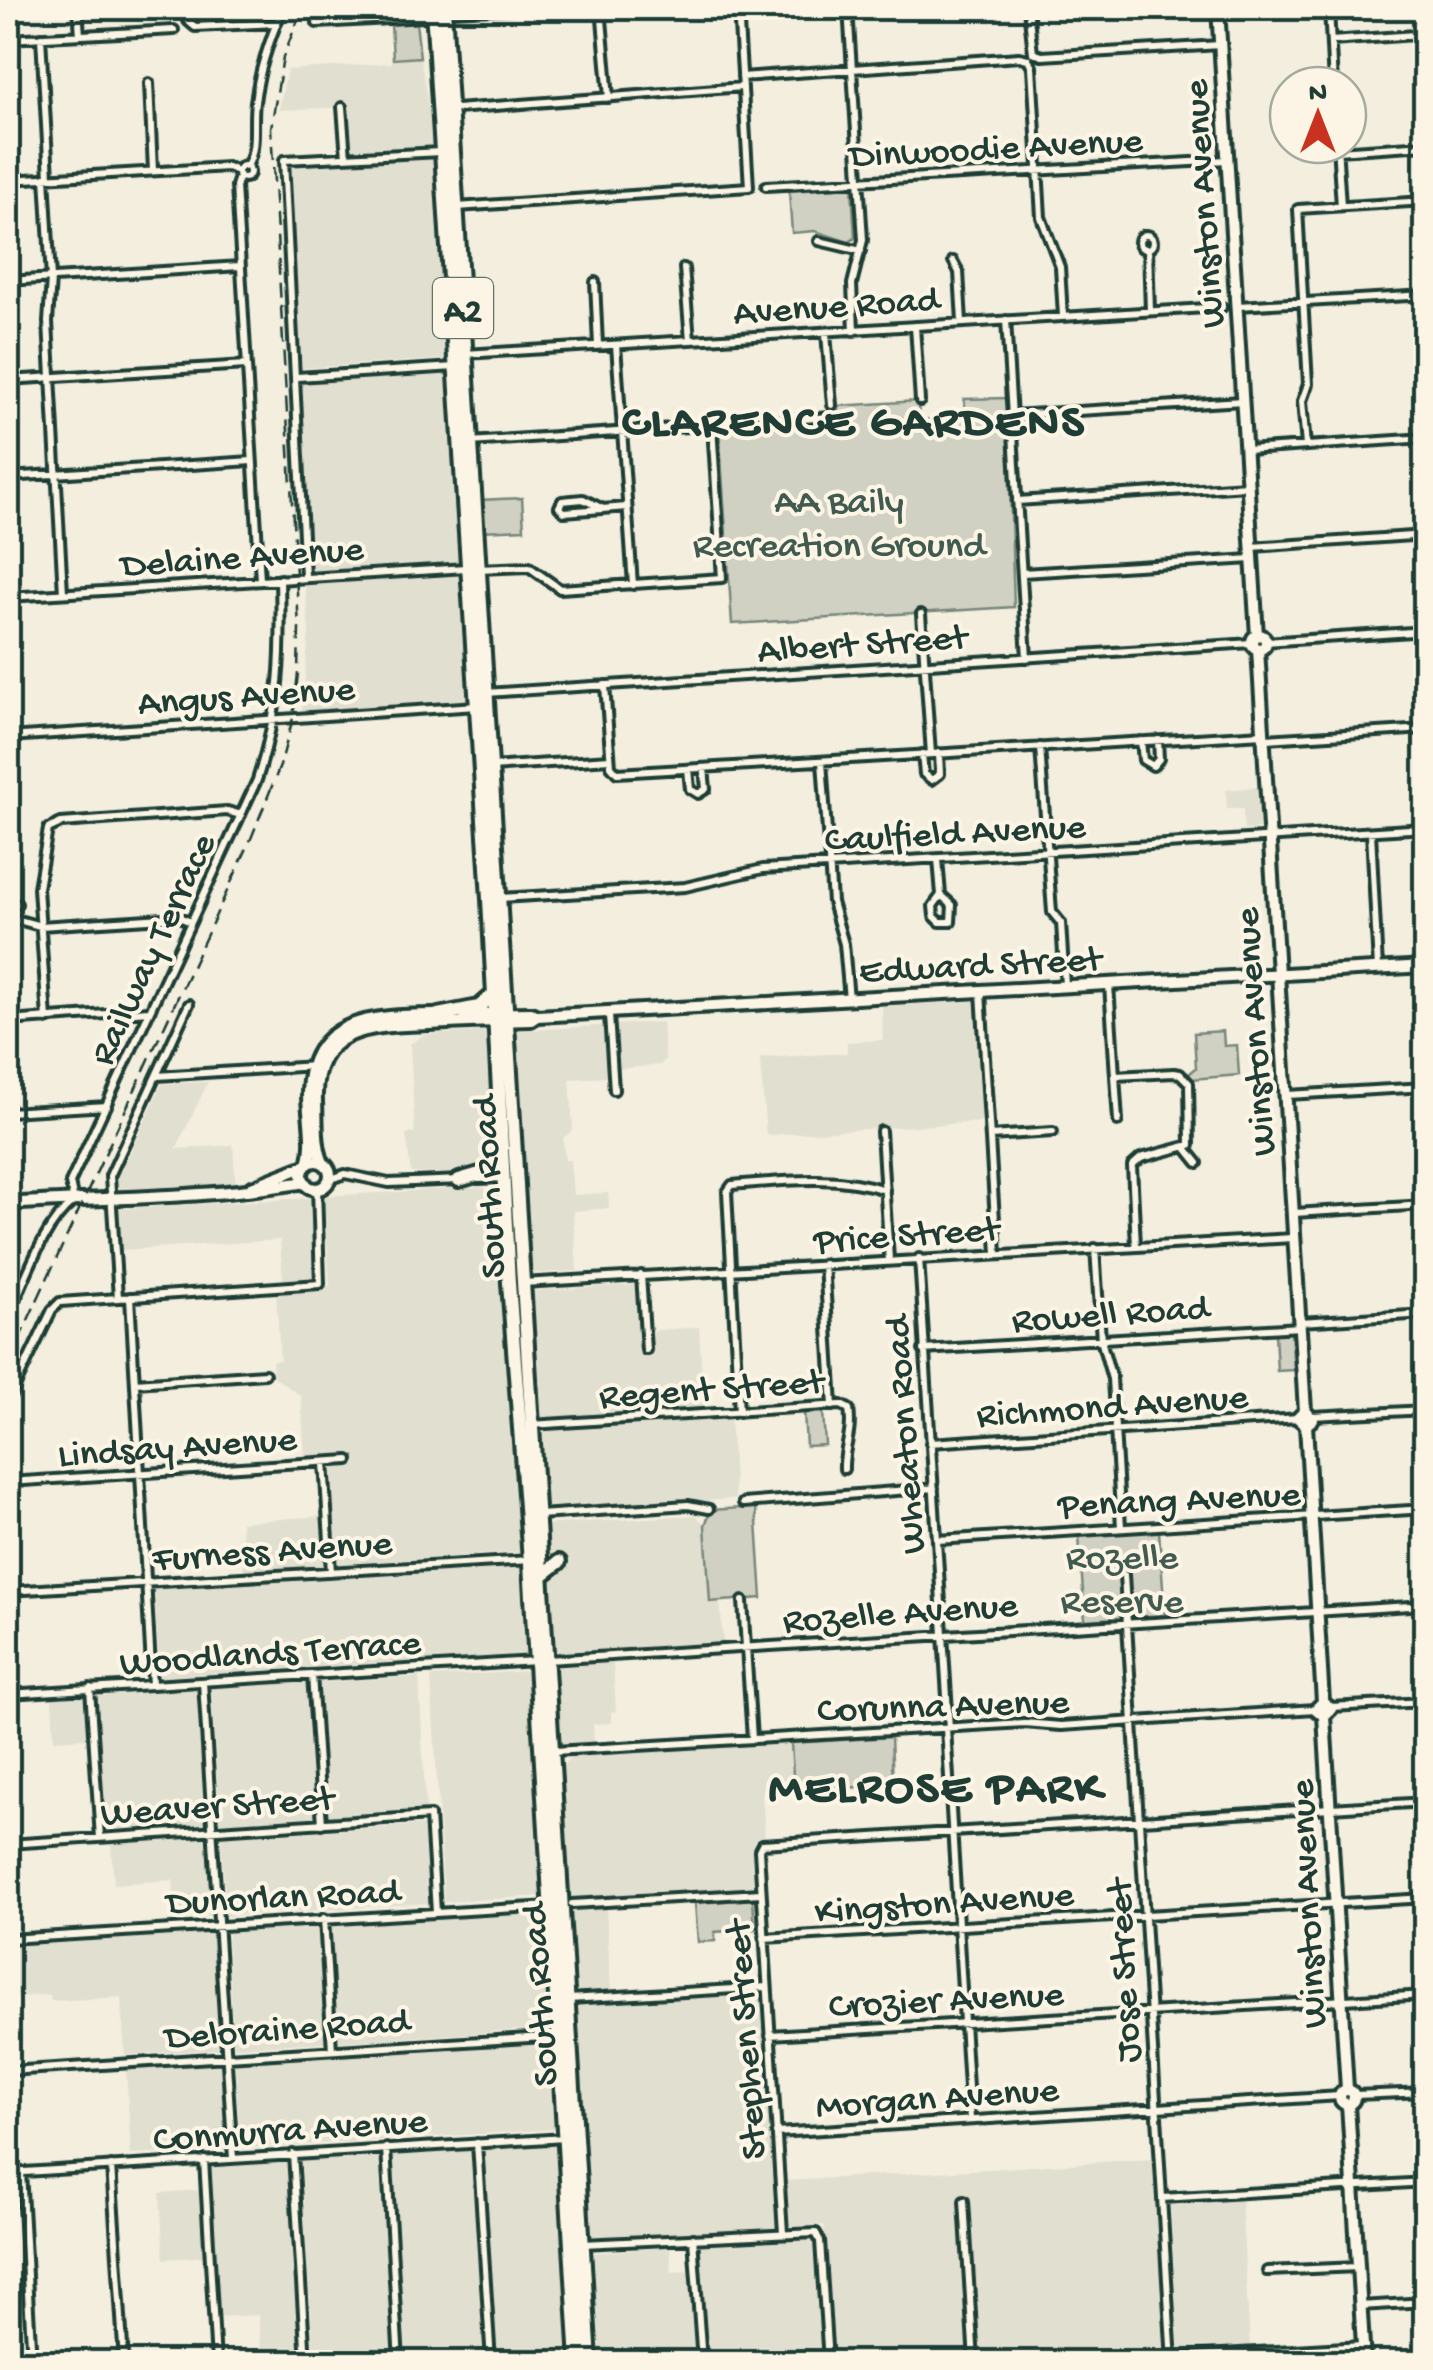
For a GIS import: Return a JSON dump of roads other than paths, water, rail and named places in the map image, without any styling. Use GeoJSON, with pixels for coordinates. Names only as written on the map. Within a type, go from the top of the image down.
{"type":"FeatureCollection","features":[{"type":"Feature","properties":{"kind":"highway","name":"South Road"},"geometry":{"type":"LineString","coordinates":[[449,9],[441,47],[442,152],[461,361],[510,1178],[521,1283],[526,1426],[538,1514],[535,1559],[541,1576],[541,1660]]}},
{"type":"Feature","properties":{"kind":"highway"},"geometry":{"type":"LineString","coordinates":[[449,9],[456,109],[455,174]]}},
{"type":"Feature","properties":{"kind":"highway","name":"South Road"},"geometry":{"type":"LineString","coordinates":[[428,11],[441,47],[455,174],[461,361]]}},
{"type":"Feature","properties":{"kind":"highway"},"geometry":{"type":"LineString","coordinates":[[428,11],[434,114],[442,152]]}},
{"type":"Feature","properties":{"kind":"highway","name":"South Road"},"geometry":{"type":"LineString","coordinates":[[495,899],[494,994],[501,1017],[502,1156],[510,1178],[504,1198],[526,1426],[546,1751],[561,1905]]}},
{"type":"Feature","properties":{"kind":"highway"},"geometry":{"type":"LineString","coordinates":[[438,1015],[479,1007],[494,994]]}},
{"type":"Feature","properties":{"kind":"highway"},"geometry":{"type":"LineString","coordinates":[[459,1180],[490,1170],[502,1156]]}},
{"type":"Feature","properties":{"kind":"highway"},"geometry":{"type":"LineString","coordinates":[[480,1179],[504,1198]]}},
{"type":"Feature","properties":{"kind":"highway"},"geometry":{"type":"LineString","coordinates":[[541,1576],[559,1562]]}},
{"type":"Feature","properties":{"kind":"highway","name":"South Road"},"geometry":{"type":"LineString","coordinates":[[546,1751],[552,1770],[561,1905],[561,1999],[577,2245],[590,2362]]}},
{"type":"Feature","properties":{"kind":"highway","name":"South Road"},"geometry":{"type":"LineString","coordinates":[[577,2245],[578,2362]]}},
{"type":"Feature","properties":{"kind":"street"},"geometry":{"type":"LineString","coordinates":[[78,8],[80,34]]}},
{"type":"Feature","properties":{"kind":"street"},"geometry":{"type":"LineString","coordinates":[[8,180],[228,168],[250,176],[247,166],[253,152],[255,102],[266,52],[283,8]]}},
{"type":"Feature","properties":{"kind":"street"},"geometry":{"type":"LineString","coordinates":[[449,9],[514,8]]}},
{"type":"Feature","properties":{"kind":"street"},"geometry":{"type":"LineString","coordinates":[[602,8],[609,98]]}},
{"type":"Feature","properties":{"kind":"street"},"geometry":{"type":"LineString","coordinates":[[457,207],[749,187],[738,8]]}},
{"type":"Feature","properties":{"kind":"street"},"geometry":{"type":"LineString","coordinates":[[848,8],[861,251],[852,284],[854,331]]}},
{"type":"Feature","properties":{"kind":"street"},"geometry":{"type":"LineString","coordinates":[[1028,8],[1041,217],[1060,267],[1064,316]]}},
{"type":"Feature","properties":{"kind":"street","name":"Winston Avenue"},"geometry":{"type":"LineString","coordinates":[[1218,8],[1364,2362]]}},
{"type":"Feature","properties":{"kind":"street"},"geometry":{"type":"LineString","coordinates":[[1328,8],[1332,65]]}},
{"type":"Feature","properties":{"kind":"street"},"geometry":{"type":"LineString","coordinates":[[317,23],[428,11]]}},
{"type":"Feature","properties":{"kind":"street"},"geometry":{"type":"LineString","coordinates":[[188,21],[195,27],[276,23]]}},
{"type":"Feature","properties":{"kind":"street"},"geometry":{"type":"LineString","coordinates":[[8,39],[174,30]]}},
{"type":"Feature","properties":{"kind":"street"},"geometry":{"type":"LineString","coordinates":[[1330,41],[1415,35]]}},
{"type":"Feature","properties":{"kind":"street"},"geometry":{"type":"LineString","coordinates":[[41,37],[51,279],[48,322],[63,593]]}},
{"type":"Feature","properties":{"kind":"street"},"geometry":{"type":"LineString","coordinates":[[742,77],[1220,44]]}},
{"type":"Feature","properties":{"kind":"street"},"geometry":{"type":"LineString","coordinates":[[148,83],[153,172]]}},
{"type":"Feature","properties":{"kind":"street"},"geometry":{"type":"LineString","coordinates":[[456,109],[743,87]]}},
{"type":"Feature","properties":{"kind":"street"},"geometry":{"type":"LineString","coordinates":[[342,107],[346,157]]}},
{"type":"Feature","properties":{"kind":"street"},"geometry":{"type":"LineString","coordinates":[[1368,147],[1426,145]]}},
{"type":"Feature","properties":{"kind":"street"},"geometry":{"type":"LineString","coordinates":[[305,576],[284,160],[442,152]]}},
{"type":"Feature","properties":{"kind":"street","name":"Dinwoodie Avenue"},"geometry":{"type":"LineString","coordinates":[[766,186],[1228,160]]}},
{"type":"Feature","properties":{"kind":"street"},"geometry":{"type":"LineString","coordinates":[[1338,165],[1341,206]]}},
{"type":"Feature","properties":{"kind":"street"},"geometry":{"type":"LineString","coordinates":[[238,174],[260,580]]}},
{"type":"Feature","properties":{"kind":"street"},"geometry":{"type":"LineString","coordinates":[[1306,446],[1302,401],[1308,384],[1298,209],[1426,201]]}},
{"type":"Feature","properties":{"kind":"street"},"geometry":{"type":"LineString","coordinates":[[819,241],[861,251]]}},
{"type":"Feature","properties":{"kind":"street"},"geometry":{"type":"LineString","coordinates":[[1148,249],[1150,311]]}},
{"type":"Feature","properties":{"kind":"street"},"geometry":{"type":"LineString","coordinates":[[953,261],[959,272],[962,322]]}},
{"type":"Feature","properties":{"kind":"street"},"geometry":{"type":"LineString","coordinates":[[8,281],[240,266]]}},
{"type":"Feature","properties":{"kind":"street"},"geometry":{"type":"LineString","coordinates":[[684,268],[690,340]]}},
{"type":"Feature","properties":{"kind":"street"},"geometry":{"type":"LineString","coordinates":[[595,282],[598,346]]}},
{"type":"Feature","properties":{"kind":"street"},"geometry":{"type":"LineString","coordinates":[[1238,306],[1426,295]]}},
{"type":"Feature","properties":{"kind":"street","name":"Avenue Road"},"geometry":{"type":"LineString","coordinates":[[296,376],[598,346],[1222,307]]}},
{"type":"Feature","properties":{"kind":"street"},"geometry":{"type":"LineString","coordinates":[[1006,320],[1027,658]]}},
{"type":"Feature","properties":{"kind":"street"},"geometry":{"type":"LineString","coordinates":[[915,326],[920,401]]}},
{"type":"Feature","properties":{"kind":"street"},"geometry":{"type":"LineString","coordinates":[[826,333],[832,405]]}},
{"type":"Feature","properties":{"kind":"street"},"geometry":{"type":"LineString","coordinates":[[616,345],[632,584]]}},
{"type":"Feature","properties":{"kind":"street"},"geometry":{"type":"LineString","coordinates":[[8,380],[246,365]]}},
{"type":"Feature","properties":{"kind":"street"},"geometry":{"type":"LineString","coordinates":[[1012,416],[1243,401]]}},
{"type":"Feature","properties":{"kind":"street"},"geometry":{"type":"LineString","coordinates":[[466,442],[832,417]]}},
{"type":"Feature","properties":{"kind":"street","name":"Delaine Avenue"},"geometry":{"type":"LineString","coordinates":[[8,597],[474,568],[529,567],[560,589],[722,578],[712,426]]}},
{"type":"Feature","properties":{"kind":"street"},"geometry":{"type":"LineString","coordinates":[[1246,450],[1426,438]]}},
{"type":"Feature","properties":{"kind":"street"},"geometry":{"type":"LineString","coordinates":[[8,477],[252,462]]}},
{"type":"Feature","properties":{"kind":"street"},"geometry":{"type":"LineString","coordinates":[[1017,501],[1248,486]]}},
{"type":"Feature","properties":{"kind":"street"},"geometry":{"type":"LineString","coordinates":[[603,509],[583,499],[562,500],[558,507],[564,512],[603,509],[627,507]]}},
{"type":"Feature","properties":{"kind":"street"},"geometry":{"type":"LineString","coordinates":[[1022,573],[1426,535]]}},
{"type":"Feature","properties":{"kind":"street","name":"Railway Terrace"},"geometry":{"type":"LineString","coordinates":[[74,1201],[70,1183],[257,780],[275,719],[282,668],[280,579]]}},
{"type":"Feature","properties":{"kind":"street"},"geometry":{"type":"LineString","coordinates":[[921,614],[931,754]]}},
{"type":"Feature","properties":{"kind":"street","name":"Albert Street"},"geometry":{"type":"LineString","coordinates":[[482,699],[605,685],[1426,632]]}},
{"type":"Feature","properties":{"kind":"street"},"geometry":{"type":"LineString","coordinates":[[605,685],[610,762],[617,773],[1426,728]]}},
{"type":"Feature","properties":{"kind":"street","name":"Angus Avenue"},"geometry":{"type":"LineString","coordinates":[[8,737],[275,719],[482,699]]}},
{"type":"Feature","properties":{"kind":"street"},"geometry":{"type":"LineString","coordinates":[[1141,741],[1143,760],[1153,766],[1159,759],[1158,740]]}},
{"type":"Feature","properties":{"kind":"street"},"geometry":{"type":"LineString","coordinates":[[1040,747],[1052,912],[1061,922],[1066,987]]}},
{"type":"Feature","properties":{"kind":"street"},"geometry":{"type":"LineString","coordinates":[[822,760],[832,902],[844,944],[849,1000]]}},
{"type":"Feature","properties":{"kind":"street"},"geometry":{"type":"LineString","coordinates":[[486,767],[610,762]]}},
{"type":"Feature","properties":{"kind":"street"},"geometry":{"type":"LineString","coordinates":[[688,769],[690,789],[698,794],[706,789],[704,768]]}},
{"type":"Feature","properties":{"kind":"street"},"geometry":{"type":"LineString","coordinates":[[47,1019],[39,870],[48,829],[54,825],[224,811],[241,815]]}},
{"type":"Feature","properties":{"kind":"street","name":"Caulfield Avenue"},"geometry":{"type":"LineString","coordinates":[[495,899],[684,887],[763,870],[828,865],[1426,828]]}},
{"type":"Feature","properties":{"kind":"street"},"geometry":{"type":"LineString","coordinates":[[1371,832],[1378,969]]}},
{"type":"Feature","properties":{"kind":"street"},"geometry":{"type":"LineString","coordinates":[[938,859],[942,895]]}},
{"type":"Feature","properties":{"kind":"street"},"geometry":{"type":"LineString","coordinates":[[17,904],[8,914],[40,926],[179,917],[191,922]]}},
{"type":"Feature","properties":{"kind":"street","name":"Edward Street"},"geometry":{"type":"LineString","coordinates":[[501,1017],[531,1020],[537,1016],[609,1015],[1426,966]]}},
{"type":"Feature","properties":{"kind":"street"},"geometry":{"type":"LineString","coordinates":[[1108,985],[1118,1121]]}},
{"type":"Feature","properties":{"kind":"street"},"geometry":{"type":"LineString","coordinates":[[981,992],[997,1254]]}},
{"type":"Feature","properties":{"kind":"street"},"geometry":{"type":"LineString","coordinates":[[118,1298],[110,1176],[189,1004]]}},
{"type":"Feature","properties":{"kind":"street"},"geometry":{"type":"LineString","coordinates":[[8,1021],[149,1010]]}},
{"type":"Feature","properties":{"kind":"street"},"geometry":{"type":"LineString","coordinates":[[609,1015],[614,1090]]}},
{"type":"Feature","properties":{"kind":"street"},"geometry":{"type":"LineString","coordinates":[[305,1182],[312,1147],[308,1098],[328,1040],[354,1023],[378,1017],[501,1017]]}},
{"type":"Feature","properties":{"kind":"street"},"geometry":{"type":"LineString","coordinates":[[329,1180],[330,1170],[319,1150],[316,1066],[338,1042],[361,1029],[501,1017]]}},
{"type":"Feature","properties":{"kind":"street"},"geometry":{"type":"LineString","coordinates":[[157,1076],[316,1066]]}},
{"type":"Feature","properties":{"kind":"street"},"geometry":{"type":"LineString","coordinates":[[1115,1076],[1174,1073],[1186,1078],[1192,1138],[1186,1148],[1141,1158],[1132,1166],[1136,1246]]}},
{"type":"Feature","properties":{"kind":"street"},"geometry":{"type":"LineString","coordinates":[[1286,1096],[1426,1087]]}},
{"type":"Feature","properties":{"kind":"street"},"geometry":{"type":"LineString","coordinates":[[8,1112],[107,1106]]}},
{"type":"Feature","properties":{"kind":"street"},"geometry":{"type":"LineString","coordinates":[[881,1131],[889,1260]]}},
{"type":"Feature","properties":{"kind":"street"},"geometry":{"type":"LineString","coordinates":[[990,1136],[1054,1132]]}},
{"type":"Feature","properties":{"kind":"street"},"geometry":{"type":"LineString","coordinates":[[1186,1148],[1198,1163]]}},
{"type":"Feature","properties":{"kind":"street"},"geometry":{"type":"LineString","coordinates":[[247,1190],[307,1165],[323,1163]]}},
{"type":"Feature","properties":{"kind":"street"},"geometry":{"type":"LineString","coordinates":[[318,1188],[346,1174],[389,1183],[510,1178]]}},
{"type":"Feature","properties":{"kind":"street"},"geometry":{"type":"LineString","coordinates":[[739,1412],[727,1192],[732,1185],[818,1179],[885,1190]]}},
{"type":"Feature","properties":{"kind":"street"},"geometry":{"type":"LineString","coordinates":[[8,1204],[247,1190],[305,1182],[318,1188]]}},
{"type":"Feature","properties":{"kind":"street"},"geometry":{"type":"LineString","coordinates":[[8,1402],[56,1304],[320,1284],[318,1188]]}},
{"type":"Feature","properties":{"kind":"street"},"geometry":{"type":"LineString","coordinates":[[8,1318],[10,1305],[52,1226],[61,1211],[74,1201]]}},
{"type":"Feature","properties":{"kind":"street"},"geometry":{"type":"LineString","coordinates":[[1293,1213],[1426,1205]]}},
{"type":"Feature","properties":{"kind":"street","name":"Price Street"},"geometry":{"type":"LineString","coordinates":[[521,1283],[1294,1238]]}},
{"type":"Feature","properties":{"kind":"street"},"geometry":{"type":"LineString","coordinates":[[1095,1248],[1101,1340],[1112,1379],[1121,1527]]}},
{"type":"Feature","properties":{"kind":"street","name":"Wheaton Road"},"geometry":{"type":"LineString","coordinates":[[919,1258],[970,2120]]}},
{"type":"Feature","properties":{"kind":"street"},"geometry":{"type":"LineString","coordinates":[[824,1264],[832,1406]]}},
{"type":"Feature","properties":{"kind":"street"},"geometry":{"type":"LineString","coordinates":[[641,1276],[646,1350]]}},
{"type":"Feature","properties":{"kind":"street"},"geometry":{"type":"LineString","coordinates":[[130,1297],[152,1685]]}},
{"type":"Feature","properties":{"kind":"street","name":"Rowell Road"},"geometry":{"type":"LineString","coordinates":[[923,1350],[1426,1314]]}},
{"type":"Feature","properties":{"kind":"street"},"geometry":{"type":"LineString","coordinates":[[135,1383],[265,1374]]}},
{"type":"Feature","properties":{"kind":"street","name":"Regent Street"},"geometry":{"type":"LineString","coordinates":[[526,1426],[846,1406],[852,1434],[844,1466],[832,1462]]}},
{"type":"Feature","properties":{"kind":"street","name":"Richmond Avenue"},"geometry":{"type":"LineString","coordinates":[[930,1443],[1426,1410]]}},
{"type":"Feature","properties":{"kind":"street","name":"Lindsay Avenue"},"geometry":{"type":"LineString","coordinates":[[8,1482],[350,1460]]}},
{"type":"Feature","properties":{"kind":"street"},"geometry":{"type":"LineString","coordinates":[[324,1462],[331,1572]]}},
{"type":"Feature","properties":{"kind":"street"},"geometry":{"type":"LineString","coordinates":[[743,1503],[934,1488]]}},
{"type":"Feature","properties":{"kind":"street"},"geometry":{"type":"LineString","coordinates":[[538,1514],[688,1506],[709,1509]]}},
{"type":"Feature","properties":{"kind":"street","name":"Penang Avenue"},"geometry":{"type":"LineString","coordinates":[[937,1540],[1426,1508]]}},
{"type":"Feature","properties":{"kind":"street","name":"Furness Avenue"},"geometry":{"type":"LineString","coordinates":[[8,1592],[535,1559]]}},
{"type":"Feature","properties":{"kind":"street","name":"Jose Street"},"geometry":{"type":"LineString","coordinates":[[1124,1576],[1172,2360]]}},
{"type":"Feature","properties":{"kind":"street"},"geometry":{"type":"LineString","coordinates":[[743,1601],[752,1739]]}},
{"type":"Feature","properties":{"kind":"street","name":"Rozelle Avenue"},"geometry":{"type":"LineString","coordinates":[[541,1660],[1426,1605]]}},
{"type":"Feature","properties":{"kind":"street","name":"Woodlands Terrace"},"geometry":{"type":"LineString","coordinates":[[8,1694],[541,1660]]}},
{"type":"Feature","properties":{"kind":"street"},"geometry":{"type":"LineString","coordinates":[[312,1675],[322,1824]]}},
{"type":"Feature","properties":{"kind":"street"},"geometry":{"type":"LineString","coordinates":[[203,1682],[233,2158]]}},
{"type":"Feature","properties":{"kind":"street"},"geometry":{"type":"LineString","coordinates":[[90,1688],[100,1838]]}},
{"type":"Feature","properties":{"kind":"street","name":"Corunna Avenue"},"geometry":{"type":"LineString","coordinates":[[546,1751],[948,1728],[1133,1722],[1426,1702]]}},
{"type":"Feature","properties":{"kind":"street"},"geometry":{"type":"LineString","coordinates":[[552,1770],[572,1750]]}},
{"type":"Feature","properties":{"kind":"street"},"geometry":{"type":"LineString","coordinates":[[952,1830],[1426,1802]]}},
{"type":"Feature","properties":{"kind":"street","name":"Weaver Street"},"geometry":{"type":"LineString","coordinates":[[8,1844],[430,1816],[436,1912]]}},
{"type":"Feature","properties":{"kind":"street","name":"Stephen Street"},"geometry":{"type":"LineString","coordinates":[[783,2233],[758,1850],[762,1844],[952,1830]]}},
{"type":"Feature","properties":{"kind":"street","name":"Dunorlan Road"},"geometry":{"type":"LineString","coordinates":[[8,1939],[761,1893]]}},
{"type":"Feature","properties":{"kind":"street","name":"Kingston Avenue"},"geometry":{"type":"LineString","coordinates":[[764,1938],[1426,1898]]}},
{"type":"Feature","properties":{"kind":"street"},"geometry":{"type":"LineString","coordinates":[[324,1918],[332,2050]]}},
{"type":"Feature","properties":{"kind":"street"},"geometry":{"type":"LineString","coordinates":[[561,1999],[767,1987]]}},
{"type":"Feature","properties":{"kind":"street","name":"Crozier Avenue"},"geometry":{"type":"LineString","coordinates":[[770,2035],[1426,1995]]}},
{"type":"Feature","properties":{"kind":"street","name":"Deloraine Road"},"geometry":{"type":"LineString","coordinates":[[8,2071],[564,2036]]}},
{"type":"Feature","properties":{"kind":"street","name":"Morgan Avenue"},"geometry":{"type":"LineString","coordinates":[[776,2133],[1426,2092]]}},
{"type":"Feature","properties":{"kind":"street","name":"Conmurra Avenue"},"geometry":{"type":"LineString","coordinates":[[8,2170],[570,2137]]}},
{"type":"Feature","properties":{"kind":"street"},"geometry":{"type":"LineString","coordinates":[[477,2143],[490,2362]]}},
{"type":"Feature","properties":{"kind":"street"},"geometry":{"type":"LineString","coordinates":[[386,2148],[399,2362]]}},
{"type":"Feature","properties":{"kind":"street"},"geometry":{"type":"LineString","coordinates":[[294,2154],[306,2362]]}},
{"type":"Feature","properties":{"kind":"street"},"geometry":{"type":"LineString","coordinates":[[204,2160],[216,2362]]}},
{"type":"Feature","properties":{"kind":"street"},"geometry":{"type":"LineString","coordinates":[[111,2166],[124,2362]]}},
{"type":"Feature","properties":{"kind":"street"},"geometry":{"type":"LineString","coordinates":[[22,2172],[32,2362]]}},
{"type":"Feature","properties":{"kind":"street"},"geometry":{"type":"LineString","coordinates":[[1162,2198],[1426,2182]]}},
{"type":"Feature","properties":{"kind":"street"},"geometry":{"type":"LineString","coordinates":[[964,2201],[974,2362]]}},
{"type":"Feature","properties":{"kind":"street"},"geometry":{"type":"LineString","coordinates":[[577,2245],[816,2232],[820,2237],[828,2362]]}},
{"type":"Feature","properties":{"kind":"street"},"geometry":{"type":"LineString","coordinates":[[693,2238],[702,2362]]}},
{"type":"Feature","properties":{"kind":"street"},"geometry":{"type":"LineString","coordinates":[[1266,2271],[1358,2267]]}},
{"type":"Feature","properties":{"kind":"street"},"geometry":{"type":"LineString","coordinates":[[1360,2306],[1426,2302]]}},
{"type":"Feature","properties":{"kind":"street"},"geometry":{"type":"LineString","coordinates":[[1083,2362],[1172,2360],[1363,2346]]}},
{"type":"Feature","properties":{"kind":"railway"},"geometry":{"type":"LineString","coordinates":[[8,1363],[248,846],[280,766],[293,718],[299,628],[271,128],[283,57],[303,8]]}},
{"type":"Feature","properties":{"kind":"district","name":"CLARENCE GARDENS"},"geometry":{"type":"Point","coordinates":[854,417]}},
{"type":"Feature","properties":{"kind":"district","name":"MELROSE PARK"},"geometry":{"type":"Point","coordinates":[936,1783]}},
{"type":"Feature","properties":{"kind":"park label","name":"AA Baily Recreation Ground"},"geometry":{"type":"Point","coordinates":[839,520]}},
{"type":"Feature","properties":{"kind":"park label","name":"Rozelle Reserve"},"geometry":{"type":"Point","coordinates":[1122,1576]}}]}
